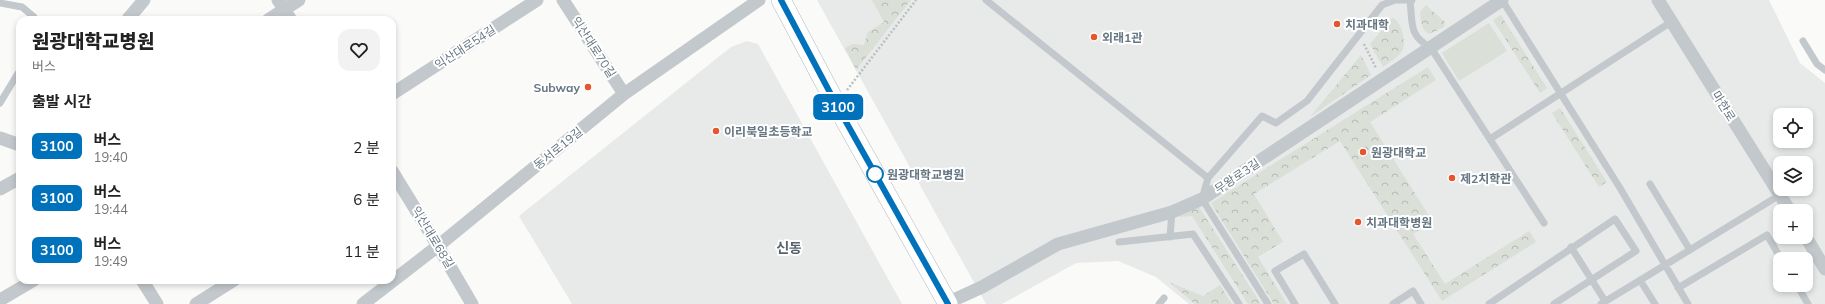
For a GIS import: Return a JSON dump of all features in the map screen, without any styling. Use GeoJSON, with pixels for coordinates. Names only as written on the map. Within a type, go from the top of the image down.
{"type":"FeatureCollection","features":[{"type":"Feature","properties":{"kind":"street"},"geometry":{"type":"LineString","coordinates":[[131,16],[144,0]]}},
{"type":"Feature","properties":{"kind":"street"},"geometry":{"type":"LineString","coordinates":[[274,16],[299,0]]}},
{"type":"Feature","properties":{"kind":"street","name":"익산대로54길"},"geometry":{"type":"LineString","coordinates":[[396,91],[537,0]]}},
{"type":"Feature","properties":{"kind":"street","name":"익산대로70길"},"geometry":{"type":"LineString","coordinates":[[564,0],[624,94]]}},
{"type":"Feature","properties":{"kind":"street","name":"동서로19길"},"geometry":{"type":"LineString","coordinates":[[396,278],[624,94],[759,0]]}},
{"type":"Feature","properties":{"kind":"street"},"geometry":{"type":"LineString","coordinates":[[781,0],[836,104],[946,304]]}},
{"type":"Feature","properties":{"kind":"street","name":"무왕로3길"},"geometry":{"type":"LineString","coordinates":[[946,304],[982,287],[1058,244],[1172,212],[1202,199],[1502,0]]}},
{"type":"Feature","properties":{"kind":"street","name":"마한로"},"geometry":{"type":"LineString","coordinates":[[1658,0],[1773,184]]}},
{"type":"Feature","properties":{"kind":"street"},"geometry":{"type":"LineString","coordinates":[[0,138],[16,144]]}},
{"type":"Feature","properties":{"kind":"street","name":"익산대로68길"},"geometry":{"type":"LineString","coordinates":[[396,179],[472,304]]}},
{"type":"Feature","properties":{"kind":"street"},"geometry":{"type":"LineString","coordinates":[[0,189],[16,180]]}},
{"type":"Feature","properties":{"kind":"street"},"geometry":{"type":"LineString","coordinates":[[1810,244],[1825,269]]}},
{"type":"Feature","properties":{"kind":"street"},"geometry":{"type":"LineString","coordinates":[[0,300],[27,284]]}},
{"type":"Feature","properties":{"kind":"street"},"geometry":{"type":"LineString","coordinates":[[144,284],[157,304]]}},
{"type":"Feature","properties":{"kind":"street"},"geometry":{"type":"LineString","coordinates":[[196,304],[228,284]]}},
{"type":"Feature","properties":{"kind":"street","name":"동서로19길"},"geometry":{"type":"LineString","coordinates":[[363,304],[389,284]]}},
{"type":"Feature","properties":{"kind":"lane"},"geometry":{"type":"LineString","coordinates":[[986,0],[1208,178]]}},
{"type":"Feature","properties":{"kind":"lane"},"geometry":{"type":"LineString","coordinates":[[1268,304],[1202,199],[1208,178],[1262,116],[1276,123],[1307,101],[1382,5],[1395,0],[1411,0],[1414,33],[1420,42],[1431,48],[1544,223]]}},
{"type":"Feature","properties":{"kind":"lane"},"geometry":{"type":"LineString","coordinates":[[1502,0],[1620,188],[1688,304]]}},
{"type":"Feature","properties":{"kind":"lane"},"geometry":{"type":"LineString","coordinates":[[0,3],[22,7],[33,16]]}},
{"type":"Feature","properties":{"kind":"lane"},"geometry":{"type":"LineString","coordinates":[[1490,139],[1671,22]]}},
{"type":"Feature","properties":{"kind":"lane"},"geometry":{"type":"LineString","coordinates":[[1803,41],[1817,64],[1825,70]]}},
{"type":"Feature","properties":{"kind":"lane"},"geometry":{"type":"LineString","coordinates":[[0,102],[16,76]]}},
{"type":"Feature","properties":{"kind":"lane"},"geometry":{"type":"LineString","coordinates":[[1650,184],[1690,250]]}},
{"type":"Feature","properties":{"kind":"lane"},"geometry":{"type":"LineString","coordinates":[[1571,247],[1592,279],[1603,303],[1778,196]]}},
{"type":"Feature","properties":{"kind":"lane"},"geometry":{"type":"LineString","coordinates":[[1170,237],[1172,212]]}},
{"type":"Feature","properties":{"kind":"lane"},"geometry":{"type":"LineString","coordinates":[[1489,304],[1571,247],[1615,219],[1636,251],[1554,304]]}},
{"type":"Feature","properties":{"kind":"lane"},"geometry":{"type":"LineString","coordinates":[[1119,242],[1193,234],[1239,304]]}},
{"type":"Feature","properties":{"kind":"lane"},"geometry":{"type":"LineString","coordinates":[[1678,288],[1767,235],[1777,252]]}},
{"type":"Feature","properties":{"kind":"lane"},"geometry":{"type":"LineString","coordinates":[[1295,304],[1275,271],[1304,254],[1335,304]]}},
{"type":"Feature","properties":{"kind":"lane"},"geometry":{"type":"LineString","coordinates":[[1640,280],[1655,304]]}},
{"type":"Feature","properties":{"kind":"lane"},"geometry":{"type":"LineString","coordinates":[[1393,304],[1413,291],[1422,304]]}},
{"type":"Feature","properties":{"kind":"lane"},"geometry":{"type":"LineString","coordinates":[[1801,292],[1808,304]]}},
{"type":"Feature","properties":{"kind":"lane"},"geometry":{"type":"LineString","coordinates":[[1159,304],[1164,298]]}},
{"type":"Feature","properties":{"kind":"path"},"geometry":{"type":"LineString","coordinates":[[836,104],[916,0]]}},
{"type":"Feature","properties":{"kind":"path"},"geometry":{"type":"LineString","coordinates":[[1359,34],[1382,79]]}},
{"type":"Feature","properties":{"kind":"shaded area","name":"원광대학교"},"geometry":{"type":"Polygon","coordinates":[[[817,0],[1769,0],[1800,63],[1825,83],[1825,304],[1189,304],[1156,277],[1118,261],[1076,263],[1002,304],[986,304],[817,0]]]}},
{"type":"Feature","properties":{"kind":"shaded area","name":"이리북일초등학교"},"geometry":{"type":"Polygon","coordinates":[[[747,41],[758,44],[902,304],[572,304],[519,216],[731,47],[747,41]]]}},
{"type":"Feature","properties":{"kind":"green space"},"geometry":{"type":"Polygon","coordinates":[[[872,0],[911,0],[856,70],[845,48],[853,44],[864,45],[868,32],[884,22],[872,0]]]}},
{"type":"Feature","properties":{"kind":"green space"},"geometry":{"type":"Polygon","coordinates":[[[1426,5],[1445,22],[1444,27],[1429,34],[1423,28],[1420,15],[1420,12],[1426,5]]]}},
{"type":"Feature","properties":{"kind":"green space"},"geometry":{"type":"Polygon","coordinates":[[[1501,15],[1547,88],[1540,93],[1493,20],[1501,15]]]}},
{"type":"Feature","properties":{"kind":"green space"},"geometry":{"type":"Polygon","coordinates":[[[1392,18],[1398,22],[1404,43],[1402,51],[1398,56],[1383,67],[1370,44],[1392,18]]]}},
{"type":"Feature","properties":{"kind":"green space"},"geometry":{"type":"Polygon","coordinates":[[[1489,23],[1507,51],[1459,81],[1442,53],[1489,23]]]}},
{"type":"Feature","properties":{"kind":"green space"},"geometry":{"type":"Polygon","coordinates":[[[1361,55],[1371,75],[1310,117],[1361,55]]]}},
{"type":"Feature","properties":{"kind":"green space"},"geometry":{"type":"Polygon","coordinates":[[[1428,67],[1436,80],[1370,122],[1433,222],[1413,234],[1445,284],[1529,231],[1536,242],[1442,301],[1340,141],[1254,194],[1283,242],[1258,257],[1287,304],[1274,304],[1211,203],[1428,67]]]}},
{"type":"Feature","properties":{"kind":"green space"},"geometry":{"type":"Polygon","coordinates":[[[1560,108],[1607,182],[1599,187],[1552,113],[1560,108]]]}},
{"type":"Feature","properties":{"kind":"green space"},"geometry":{"type":"Polygon","coordinates":[[[1199,207],[1261,304],[1248,304],[1192,216],[1179,217],[1178,211],[1199,207]]]}},
{"type":"Feature","properties":{"kind":"green space"},"geometry":{"type":"Polygon","coordinates":[[[1169,282],[1203,296],[1220,285],[1232,304],[1195,304],[1169,282]]]}},
{"type":"Feature","properties":{"kind":"bus line","name":"3100"},"geometry":{"type":"LineString","coordinates":[[781,0],[836,104],[948,304]]}},
{"type":"Feature","properties":{"kind":"place","name":"치과대학"},"geometry":{"type":"Point","coordinates":[1337,24]}},
{"type":"Feature","properties":{"kind":"place","name":"외래1관"},"geometry":{"type":"Point","coordinates":[1094,37]}},
{"type":"Feature","properties":{"kind":"place","name":"Subway"},"geometry":{"type":"Point","coordinates":[588,87]}},
{"type":"Feature","properties":{"kind":"place","name":"이리북일초등학교"},"geometry":{"type":"Point","coordinates":[716,131]}},
{"type":"Feature","properties":{"kind":"place","name":"원광대학교"},"geometry":{"type":"Point","coordinates":[1363,152]}},
{"type":"Feature","properties":{"kind":"place","name":"원광대학교병원"},"geometry":{"type":"Point","coordinates":[875,174]}},
{"type":"Feature","properties":{"kind":"place","name":"제2치학관"},"geometry":{"type":"Point","coordinates":[1452,178]}},
{"type":"Feature","properties":{"kind":"place","name":"치과대학병원"},"geometry":{"type":"Point","coordinates":[1358,222]}},
{"type":"Feature","properties":{"kind":"district","name":"신동"},"geometry":{"type":"Point","coordinates":[789,248]}}]}
